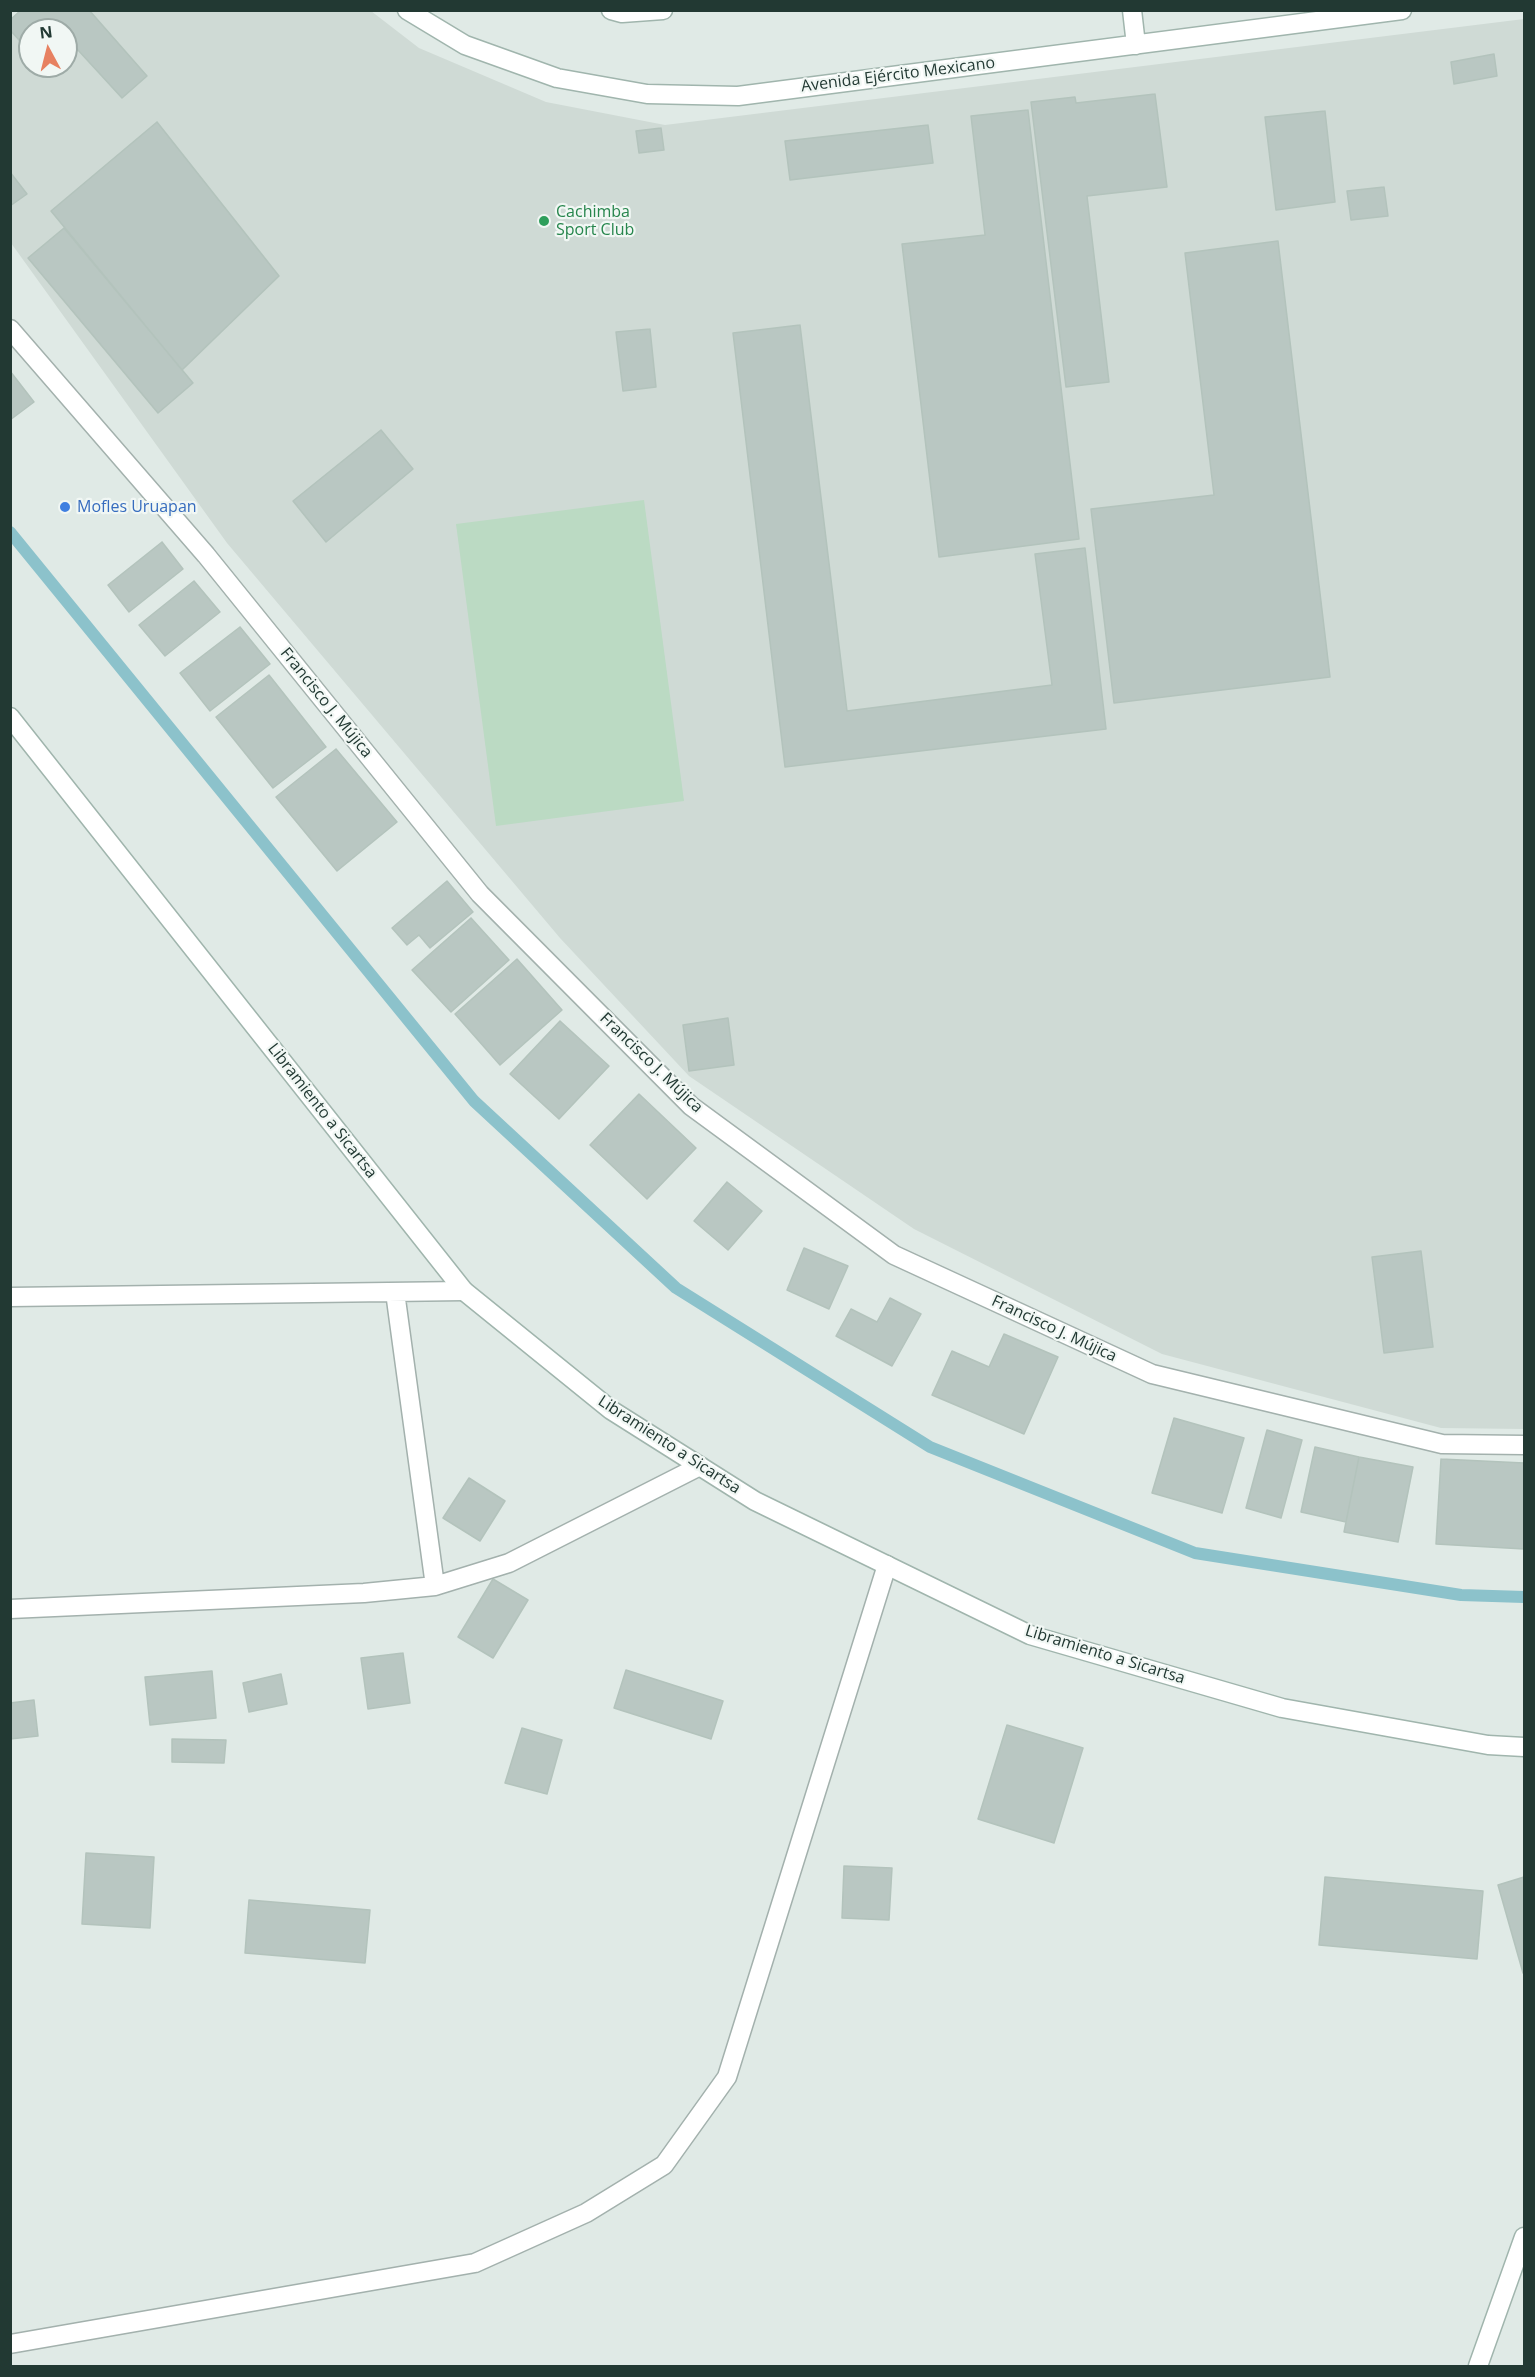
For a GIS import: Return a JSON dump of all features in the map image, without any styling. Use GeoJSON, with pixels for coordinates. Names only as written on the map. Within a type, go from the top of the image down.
{"type":"FeatureCollection","features":[{"type":"Feature","properties":{"kind":"street","name":"Avenida Ejército Mexicano"},"geometry":{"type":"LineString","coordinates":[[407,10],[465,45],[556,78],[647,94],[738,96],[1402,10]]}},
{"type":"Feature","properties":{"kind":"street"},"geometry":{"type":"LineString","coordinates":[[611,10],[622,13],[663,10]]}},
{"type":"Feature","properties":{"kind":"street"},"geometry":{"type":"LineString","coordinates":[[1132,10],[1136,45]]}},
{"type":"Feature","properties":{"kind":"street","name":"Francisco J. Mújica"},"geometry":{"type":"LineString","coordinates":[[10,329],[206,555],[480,894],[691,1106],[894,1255],[1152,1374],[1442,1444],[1524,1445]]}},
{"type":"Feature","properties":{"kind":"street","name":"Libramiento a Sicartsa"},"geometry":{"type":"LineString","coordinates":[[10,717],[464,1291],[611,1410],[755,1501],[1030,1635],[1282,1708],[1488,1744],[1524,1747]]}},
{"type":"Feature","properties":{"kind":"street"},"geometry":{"type":"LineString","coordinates":[[10,1297],[464,1291]]}},
{"type":"Feature","properties":{"kind":"street"},"geometry":{"type":"LineString","coordinates":[[395,1292],[435,1586]]}},
{"type":"Feature","properties":{"kind":"street"},"geometry":{"type":"LineString","coordinates":[[10,1609],[364,1593],[435,1586],[509,1563],[700,1466]]}},
{"type":"Feature","properties":{"kind":"street"},"geometry":{"type":"LineString","coordinates":[[10,2344],[475,2263],[586,2213],[664,2165],[726,2077],[887,1565]]}},
{"type":"Feature","properties":{"kind":"street"},"geometry":{"type":"LineString","coordinates":[[1478,2367],[1524,2237]]}},
{"type":"Feature","properties":{"kind":"shaded area"},"geometry":{"type":"Polygon","coordinates":[[[29,10],[371,11],[419,48],[546,102],[665,125],[1524,19],[1524,1429],[1441,1428],[1162,1354],[914,1229],[689,1076],[560,938],[227,543],[11,243],[10,26],[18,19],[18,78],[78,78],[78,18],[20,18],[29,10]]]}},
{"type":"Feature","properties":{"kind":"green space"},"geometry":{"type":"Polygon","coordinates":[[[644,500],[684,801],[496,826],[456,524],[644,500]]]}},
{"type":"Feature","properties":{"kind":"building"},"geometry":{"type":"Polygon","coordinates":[[[21,10],[89,10],[147,76],[122,98],[78,50],[78,18],[18,18],[18,39],[10,30],[10,20],[21,10]]]}},
{"type":"Feature","properties":{"kind":"building"},"geometry":{"type":"Polygon","coordinates":[[[1494,54],[1497,76],[1454,84],[1451,62],[1494,54]]]}},
{"type":"Feature","properties":{"kind":"building"},"geometry":{"type":"Polygon","coordinates":[[[1155,94],[1167,187],[1087,196],[1109,382],[1066,387],[1031,102],[1075,97],[1076,103],[1155,94]]]}},
{"type":"Feature","properties":{"kind":"building"},"geometry":{"type":"Polygon","coordinates":[[[1028,110],[1079,539],[939,557],[902,244],[985,235],[971,116],[1028,110]]]}},
{"type":"Feature","properties":{"kind":"building"},"geometry":{"type":"Polygon","coordinates":[[[1325,111],[1335,202],[1276,210],[1265,117],[1325,111]]]}},
{"type":"Feature","properties":{"kind":"building"},"geometry":{"type":"Polygon","coordinates":[[[157,122],[279,276],[182,370],[51,211],[157,122]]]}},
{"type":"Feature","properties":{"kind":"building"},"geometry":{"type":"Polygon","coordinates":[[[928,125],[933,163],[790,180],[785,141],[928,125]]]}},
{"type":"Feature","properties":{"kind":"building"},"geometry":{"type":"Polygon","coordinates":[[[661,128],[664,150],[639,153],[636,131],[661,128]]]}},
{"type":"Feature","properties":{"kind":"building"},"geometry":{"type":"Polygon","coordinates":[[[10,172],[27,194],[10,206],[10,172]]]}},
{"type":"Feature","properties":{"kind":"building"},"geometry":{"type":"Polygon","coordinates":[[[1384,187],[1388,216],[1351,220],[1347,191],[1384,187]]]}},
{"type":"Feature","properties":{"kind":"building"},"geometry":{"type":"Polygon","coordinates":[[[64,228],[193,383],[158,413],[28,258],[64,228]]]}},
{"type":"Feature","properties":{"kind":"building"},"geometry":{"type":"Polygon","coordinates":[[[1278,241],[1330,677],[1114,703],[1091,509],[1214,495],[1185,253],[1278,241]]]}},
{"type":"Feature","properties":{"kind":"building"},"geometry":{"type":"Polygon","coordinates":[[[800,325],[847,711],[1052,685],[1035,554],[1085,548],[1106,729],[785,767],[733,333],[800,325]]]}},
{"type":"Feature","properties":{"kind":"building"},"geometry":{"type":"Polygon","coordinates":[[[650,329],[656,387],[623,391],[616,332],[650,329]]]}},
{"type":"Feature","properties":{"kind":"building"},"geometry":{"type":"Polygon","coordinates":[[[10,371],[34,402],[10,420],[10,371]]]}},
{"type":"Feature","properties":{"kind":"building"},"geometry":{"type":"Polygon","coordinates":[[[381,430],[413,469],[326,542],[293,501],[381,430]]]}},
{"type":"Feature","properties":{"kind":"building"},"geometry":{"type":"Polygon","coordinates":[[[162,542],[183,569],[129,612],[108,585],[162,542]]]}},
{"type":"Feature","properties":{"kind":"building"},"geometry":{"type":"Polygon","coordinates":[[[194,581],[220,612],[165,656],[139,625],[194,581]]]}},
{"type":"Feature","properties":{"kind":"building"},"geometry":{"type":"Polygon","coordinates":[[[240,627],[270,664],[210,711],[180,673],[240,627]]]}},
{"type":"Feature","properties":{"kind":"building"},"geometry":{"type":"Polygon","coordinates":[[[269,675],[326,747],[273,788],[216,717],[269,675]]]}},
{"type":"Feature","properties":{"kind":"building"},"geometry":{"type":"Polygon","coordinates":[[[336,749],[397,822],[337,871],[276,797],[336,749]]]}},
{"type":"Feature","properties":{"kind":"building"},"geometry":{"type":"Polygon","coordinates":[[[447,881],[473,912],[430,948],[419,935],[407,945],[392,928],[447,881]]]}},
{"type":"Feature","properties":{"kind":"building"},"geometry":{"type":"Polygon","coordinates":[[[471,918],[509,960],[451,1012],[412,970],[471,918]]]}},
{"type":"Feature","properties":{"kind":"building"},"geometry":{"type":"Polygon","coordinates":[[[517,959],[562,1010],[500,1065],[455,1014],[517,959]]]}},
{"type":"Feature","properties":{"kind":"building"},"geometry":{"type":"Polygon","coordinates":[[[728,1018],[734,1065],[689,1071],[683,1025],[728,1018]]]}},
{"type":"Feature","properties":{"kind":"building"},"geometry":{"type":"Polygon","coordinates":[[[560,1021],[609,1066],[559,1119],[510,1074],[560,1021]]]}},
{"type":"Feature","properties":{"kind":"building"},"geometry":{"type":"Polygon","coordinates":[[[639,1094],[696,1148],[647,1199],[590,1145],[639,1094]]]}},
{"type":"Feature","properties":{"kind":"building"},"geometry":{"type":"Polygon","coordinates":[[[727,1182],[762,1211],[728,1250],[694,1221],[727,1182]]]}},
{"type":"Feature","properties":{"kind":"building"},"geometry":{"type":"Polygon","coordinates":[[[804,1248],[848,1266],[829,1309],[787,1290],[804,1248]]]}},
{"type":"Feature","properties":{"kind":"building"},"geometry":{"type":"Polygon","coordinates":[[[1421,1251],[1433,1347],[1384,1353],[1372,1257],[1421,1251]]]}},
{"type":"Feature","properties":{"kind":"building"},"geometry":{"type":"Polygon","coordinates":[[[890,1298],[921,1314],[892,1366],[836,1336],[851,1309],[877,1322],[890,1298]]]}},
{"type":"Feature","properties":{"kind":"building"},"geometry":{"type":"Polygon","coordinates":[[[1004,1334],[1058,1357],[1024,1434],[932,1395],[952,1351],[989,1367],[1004,1334]]]}},
{"type":"Feature","properties":{"kind":"building"},"geometry":{"type":"Polygon","coordinates":[[[1174,1418],[1244,1438],[1222,1513],[1152,1493],[1174,1418]]]}},
{"type":"Feature","properties":{"kind":"building"},"geometry":{"type":"Polygon","coordinates":[[[1267,1430],[1302,1440],[1281,1518],[1246,1508],[1267,1430]]]}},
{"type":"Feature","properties":{"kind":"building"},"geometry":{"type":"Polygon","coordinates":[[[1315,1447],[1359,1457],[1346,1522],[1301,1512],[1315,1447]]]}},
{"type":"Feature","properties":{"kind":"building"},"geometry":{"type":"Polygon","coordinates":[[[1359,1457],[1413,1467],[1398,1542],[1344,1532],[1359,1457]]]}},
{"type":"Feature","properties":{"kind":"building"},"geometry":{"type":"Polygon","coordinates":[[[1441,1459],[1524,1463],[1524,1549],[1436,1544],[1441,1459]]]}},
{"type":"Feature","properties":{"kind":"building"},"geometry":{"type":"Polygon","coordinates":[[[469,1478],[505,1501],[480,1541],[443,1518],[469,1478]]]}},
{"type":"Feature","properties":{"kind":"building"},"geometry":{"type":"Polygon","coordinates":[[[493,1579],[528,1600],[493,1658],[458,1637],[493,1579]]]}},
{"type":"Feature","properties":{"kind":"building"},"geometry":{"type":"Polygon","coordinates":[[[403,1653],[410,1703],[368,1709],[361,1658],[403,1653]]]}},
{"type":"Feature","properties":{"kind":"building"},"geometry":{"type":"Polygon","coordinates":[[[626,1670],[723,1701],[711,1739],[614,1708],[626,1670]]]}},
{"type":"Feature","properties":{"kind":"building"},"geometry":{"type":"Polygon","coordinates":[[[212,1671],[216,1718],[150,1725],[145,1677],[212,1671]]]}},
{"type":"Feature","properties":{"kind":"building"},"geometry":{"type":"Polygon","coordinates":[[[281,1674],[287,1704],[249,1712],[243,1683],[281,1674]]]}},
{"type":"Feature","properties":{"kind":"building"},"geometry":{"type":"Polygon","coordinates":[[[34,1700],[38,1736],[10,1739],[10,1703],[34,1700]]]}},
{"type":"Feature","properties":{"kind":"building"},"geometry":{"type":"Polygon","coordinates":[[[1007,1725],[1083,1748],[1054,1843],[978,1819],[1007,1725]]]}},
{"type":"Feature","properties":{"kind":"building"},"geometry":{"type":"Polygon","coordinates":[[[522,1728],[562,1740],[547,1794],[505,1783],[522,1728]]]}},
{"type":"Feature","properties":{"kind":"building"},"geometry":{"type":"Polygon","coordinates":[[[172,1739],[226,1740],[224,1763],[172,1762],[172,1739]]]}},
{"type":"Feature","properties":{"kind":"building"},"geometry":{"type":"Polygon","coordinates":[[[86,1853],[154,1857],[150,1928],[82,1924],[86,1853]]]}},
{"type":"Feature","properties":{"kind":"building"},"geometry":{"type":"Polygon","coordinates":[[[844,1866],[892,1868],[889,1920],[842,1918],[844,1866]]]}},
{"type":"Feature","properties":{"kind":"building"},"geometry":{"type":"Polygon","coordinates":[[[1325,1877],[1483,1891],[1477,1959],[1319,1945],[1325,1877]]]}},
{"type":"Feature","properties":{"kind":"building"},"geometry":{"type":"Polygon","coordinates":[[[1524,1877],[1524,1973],[1523,1973],[1498,1885],[1524,1877]]]}},
{"type":"Feature","properties":{"kind":"building"},"geometry":{"type":"Polygon","coordinates":[[[249,1900],[370,1910],[365,1963],[245,1953],[249,1900]]]}},
{"type":"Feature","properties":{"kind":"waterway"},"geometry":{"type":"LineString","coordinates":[[10,532],[474,1101],[676,1288],[930,1447],[1195,1553],[1461,1595],[1524,1597]]}},
{"type":"Feature","properties":{"kind":"place","name":"Cachimba Sport Club"},"geometry":{"type":"Point","coordinates":[544,221]}},
{"type":"Feature","properties":{"kind":"place","name":"Mofles Uruapan"},"geometry":{"type":"Point","coordinates":[65,507]}}]}
